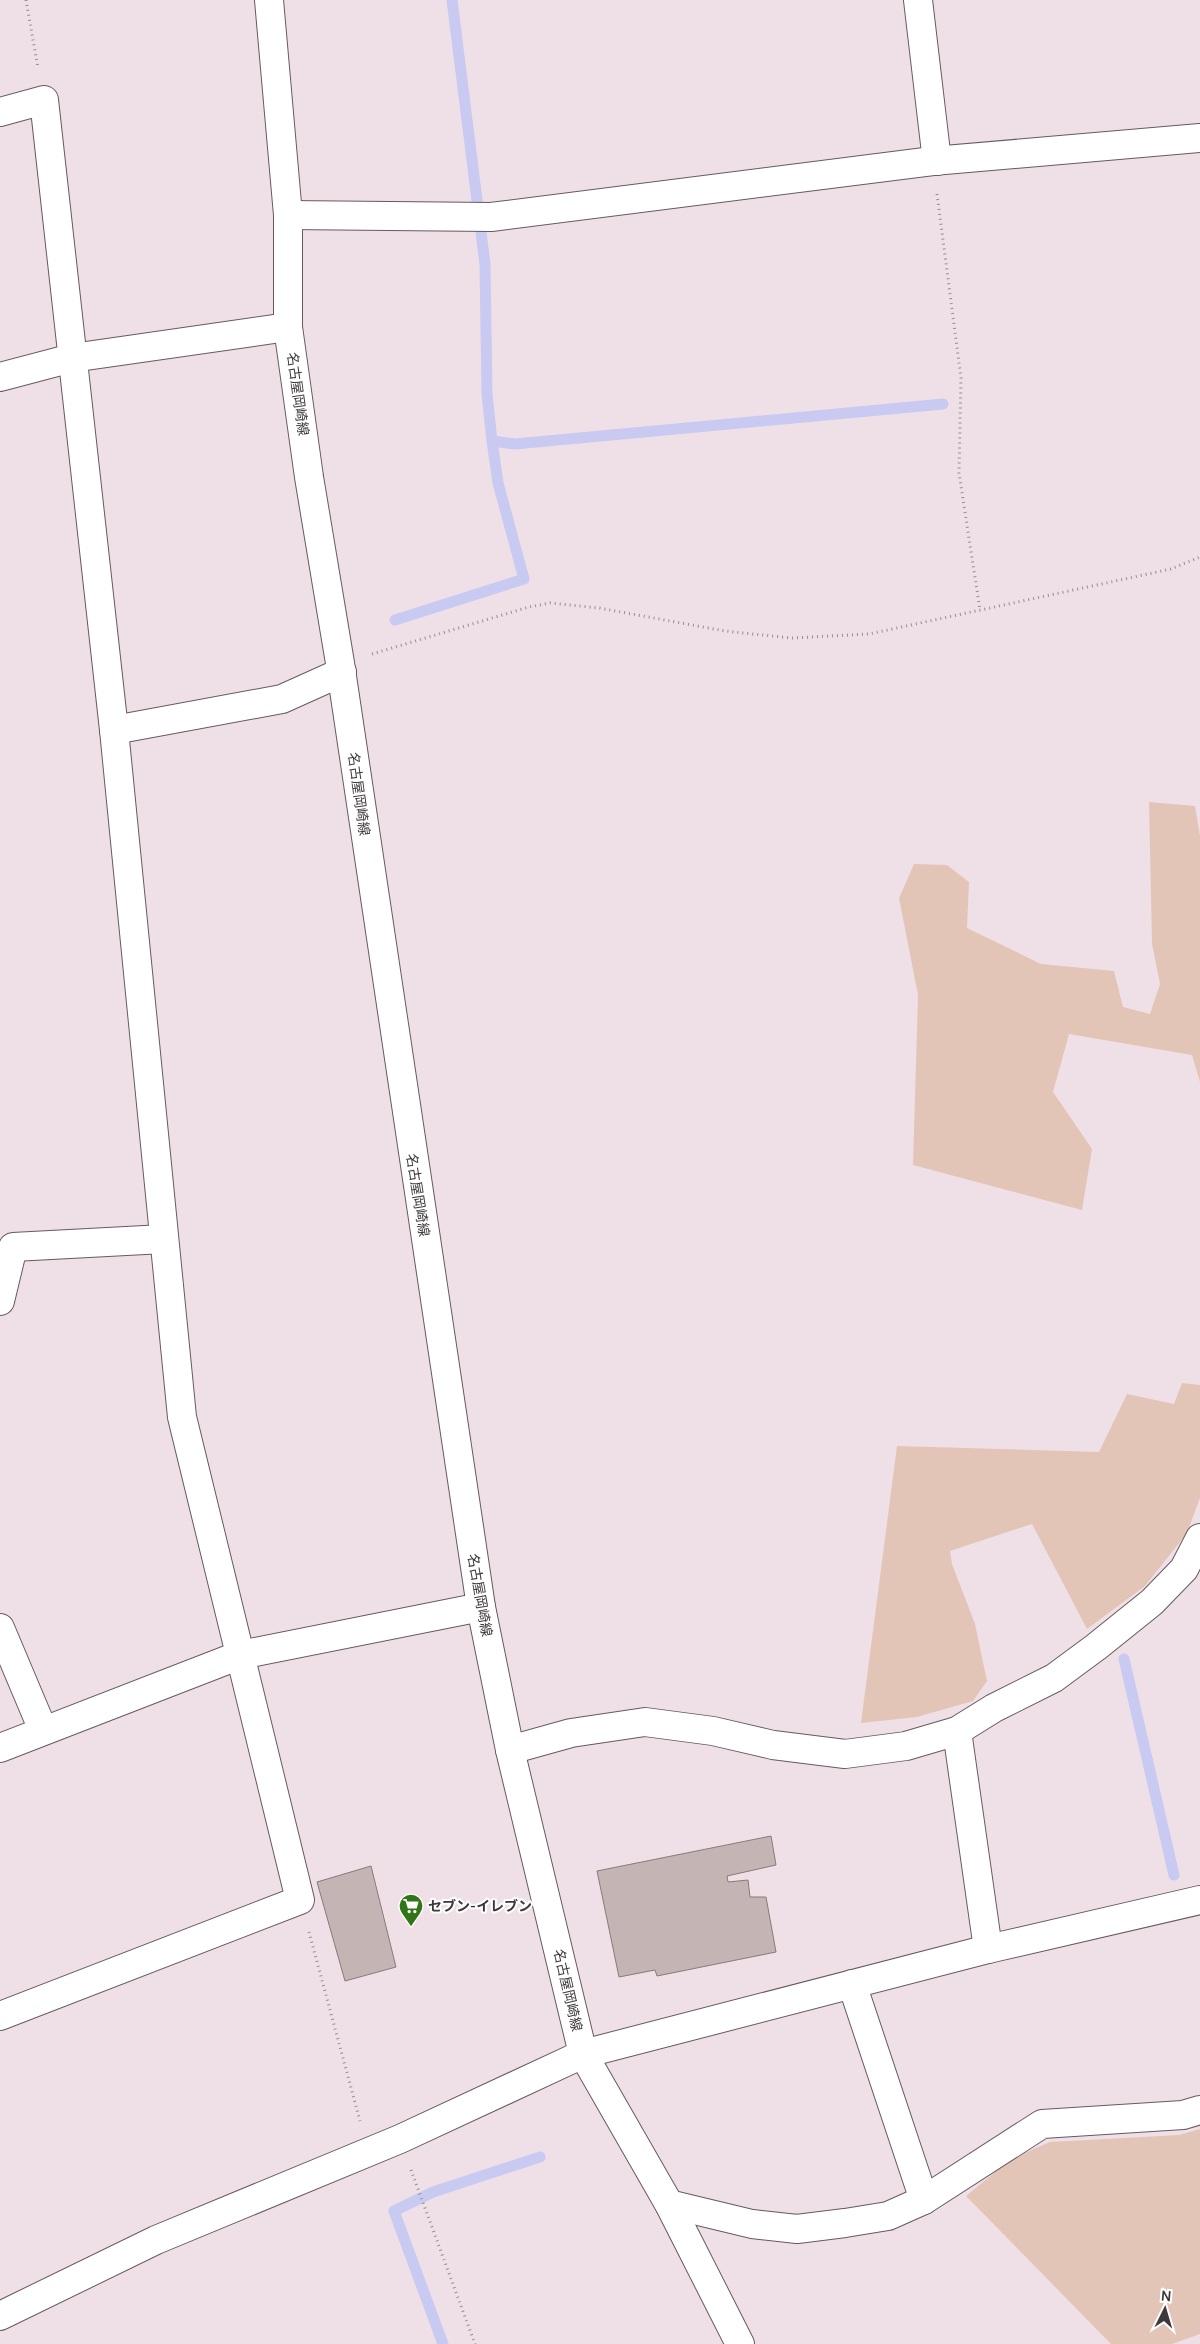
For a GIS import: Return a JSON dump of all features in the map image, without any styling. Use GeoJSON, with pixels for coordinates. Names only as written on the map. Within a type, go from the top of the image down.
{"type":"FeatureCollection","features":[{"type":"Feature","properties":{"kind":"street","name":"名古屋岡崎線"},"geometry":{"type":"LineString","coordinates":[[269,0],[288,214],[288,327],[309,477],[341,668],[481,1607],[510,1750],[583,2054],[669,2204],[740,2344]]}},
{"type":"Feature","properties":{"kind":"street"},"geometry":{"type":"LineString","coordinates":[[918,0],[935,161]]}},
{"type":"Feature","properties":{"kind":"street"},"geometry":{"type":"LineString","coordinates":[[0,112],[44,100],[114,730],[182,1417],[300,1900],[0,2016]]}},
{"type":"Feature","properties":{"kind":"street"},"geometry":{"type":"LineString","coordinates":[[288,214],[491,217],[935,161],[1200,138]]}},
{"type":"Feature","properties":{"kind":"street"},"geometry":{"type":"LineString","coordinates":[[0,378],[72,358],[288,327]]}},
{"type":"Feature","properties":{"kind":"street"},"geometry":{"type":"LineString","coordinates":[[114,730],[282,699],[341,668]]}},
{"type":"Feature","properties":{"kind":"street"},"geometry":{"type":"LineString","coordinates":[[0,1301],[13,1247],[164,1239]]}},
{"type":"Feature","properties":{"kind":"street"},"geometry":{"type":"LineString","coordinates":[[510,1750],[571,1732],[645,1722],[713,1731],[774,1746],[844,1754],[906,1746],[957,1731],[994,1708],[1054,1678],[1096,1647],[1152,1602],[1184,1569],[1200,1538]]}},
{"type":"Feature","properties":{"kind":"street"},"geometry":{"type":"LineString","coordinates":[[0,1748],[240,1654],[481,1607]]}},
{"type":"Feature","properties":{"kind":"street"},"geometry":{"type":"LineString","coordinates":[[0,1628],[43,1730]]}},
{"type":"Feature","properties":{"kind":"street"},"geometry":{"type":"LineString","coordinates":[[957,1731],[988,1949]]}},
{"type":"Feature","properties":{"kind":"street"},"geometry":{"type":"LineString","coordinates":[[0,2316],[156,2240],[400,2139],[583,2054],[988,1949],[1200,1900]]}},
{"type":"Feature","properties":{"kind":"street"},"geometry":{"type":"LineString","coordinates":[[852,1984],[924,2200]]}},
{"type":"Feature","properties":{"kind":"street"},"geometry":{"type":"LineString","coordinates":[[669,2204],[752,2224],[797,2229],[888,2216],[924,2200],[1042,2124],[1183,2115],[1200,2110]]}},
{"type":"Feature","properties":{"kind":"path"},"geometry":{"type":"LineString","coordinates":[[26,0],[44,100]]}},
{"type":"Feature","properties":{"kind":"path"},"geometry":{"type":"LineString","coordinates":[[935,161],[960,378],[959,473],[980,610]]}},
{"type":"Feature","properties":{"kind":"path"},"geometry":{"type":"LineString","coordinates":[[341,668],[529,607],[550,603],[599,608],[725,631],[791,638],[869,634],[1171,569],[1200,557]]}},
{"type":"Feature","properties":{"kind":"path"},"geometry":{"type":"LineString","coordinates":[[300,1900],[368,2152]]}},
{"type":"Feature","properties":{"kind":"path"},"geometry":{"type":"LineString","coordinates":[[400,2139],[475,2344]]}},
{"type":"Feature","properties":{"kind":"shaded area"},"geometry":{"type":"Polygon","coordinates":[[[1149,802],[1195,806],[1200,836],[1200,1082],[1192,1055],[1069,1034],[1053,1092],[1092,1149],[1082,1210],[913,1165],[918,995],[899,898],[914,864],[947,865],[969,882],[967,928],[1041,964],[1114,971],[1123,1007],[1150,1014],[1160,984],[1152,944],[1149,802]]]}},
{"type":"Feature","properties":{"kind":"shaded area"},"geometry":{"type":"Polygon","coordinates":[[[1182,1383],[1200,1385],[1200,1498],[1187,1533],[1145,1586],[1087,1629],[1032,1524],[950,1551],[952,1564],[975,1624],[987,1681],[973,1701],[917,1717],[861,1723],[897,1446],[1099,1452],[1127,1394],[1174,1404],[1182,1383]]]}},
{"type":"Feature","properties":{"kind":"shaded area"},"geometry":{"type":"Polygon","coordinates":[[[1200,2129],[1200,2334],[1172,2344],[1111,2344],[966,2196],[1011,2159],[1050,2142],[1179,2135],[1200,2129]]]}},
{"type":"Feature","properties":{"kind":"building"},"geometry":{"type":"Polygon","coordinates":[[[771,1836],[776,1865],[727,1876],[728,1882],[748,1880],[750,1897],[766,1897],[776,1952],[657,1976],[655,1970],[619,1977],[597,1871],[771,1836]]]}},
{"type":"Feature","properties":{"kind":"building"},"geometry":{"type":"Polygon","coordinates":[[[371,1866],[396,1967],[345,1981],[317,1882],[371,1866]]]}},
{"type":"Feature","properties":{"kind":"waterway"},"geometry":{"type":"LineString","coordinates":[[395,620],[524,579],[498,483],[492,441],[487,394],[485,264],[452,0]]}},
{"type":"Feature","properties":{"kind":"waterway"},"geometry":{"type":"LineString","coordinates":[[492,441],[515,444],[943,404]]}},
{"type":"Feature","properties":{"kind":"waterway"},"geometry":{"type":"LineString","coordinates":[[1124,1659],[1174,1875]]}},
{"type":"Feature","properties":{"kind":"waterway"},"geometry":{"type":"LineString","coordinates":[[443,2344],[394,2211],[433,2192],[540,2157]]}},
{"type":"Feature","properties":{"kind":"place","name":"セブン-イレブン"},"geometry":{"type":"Point","coordinates":[411,1927]}}]}
